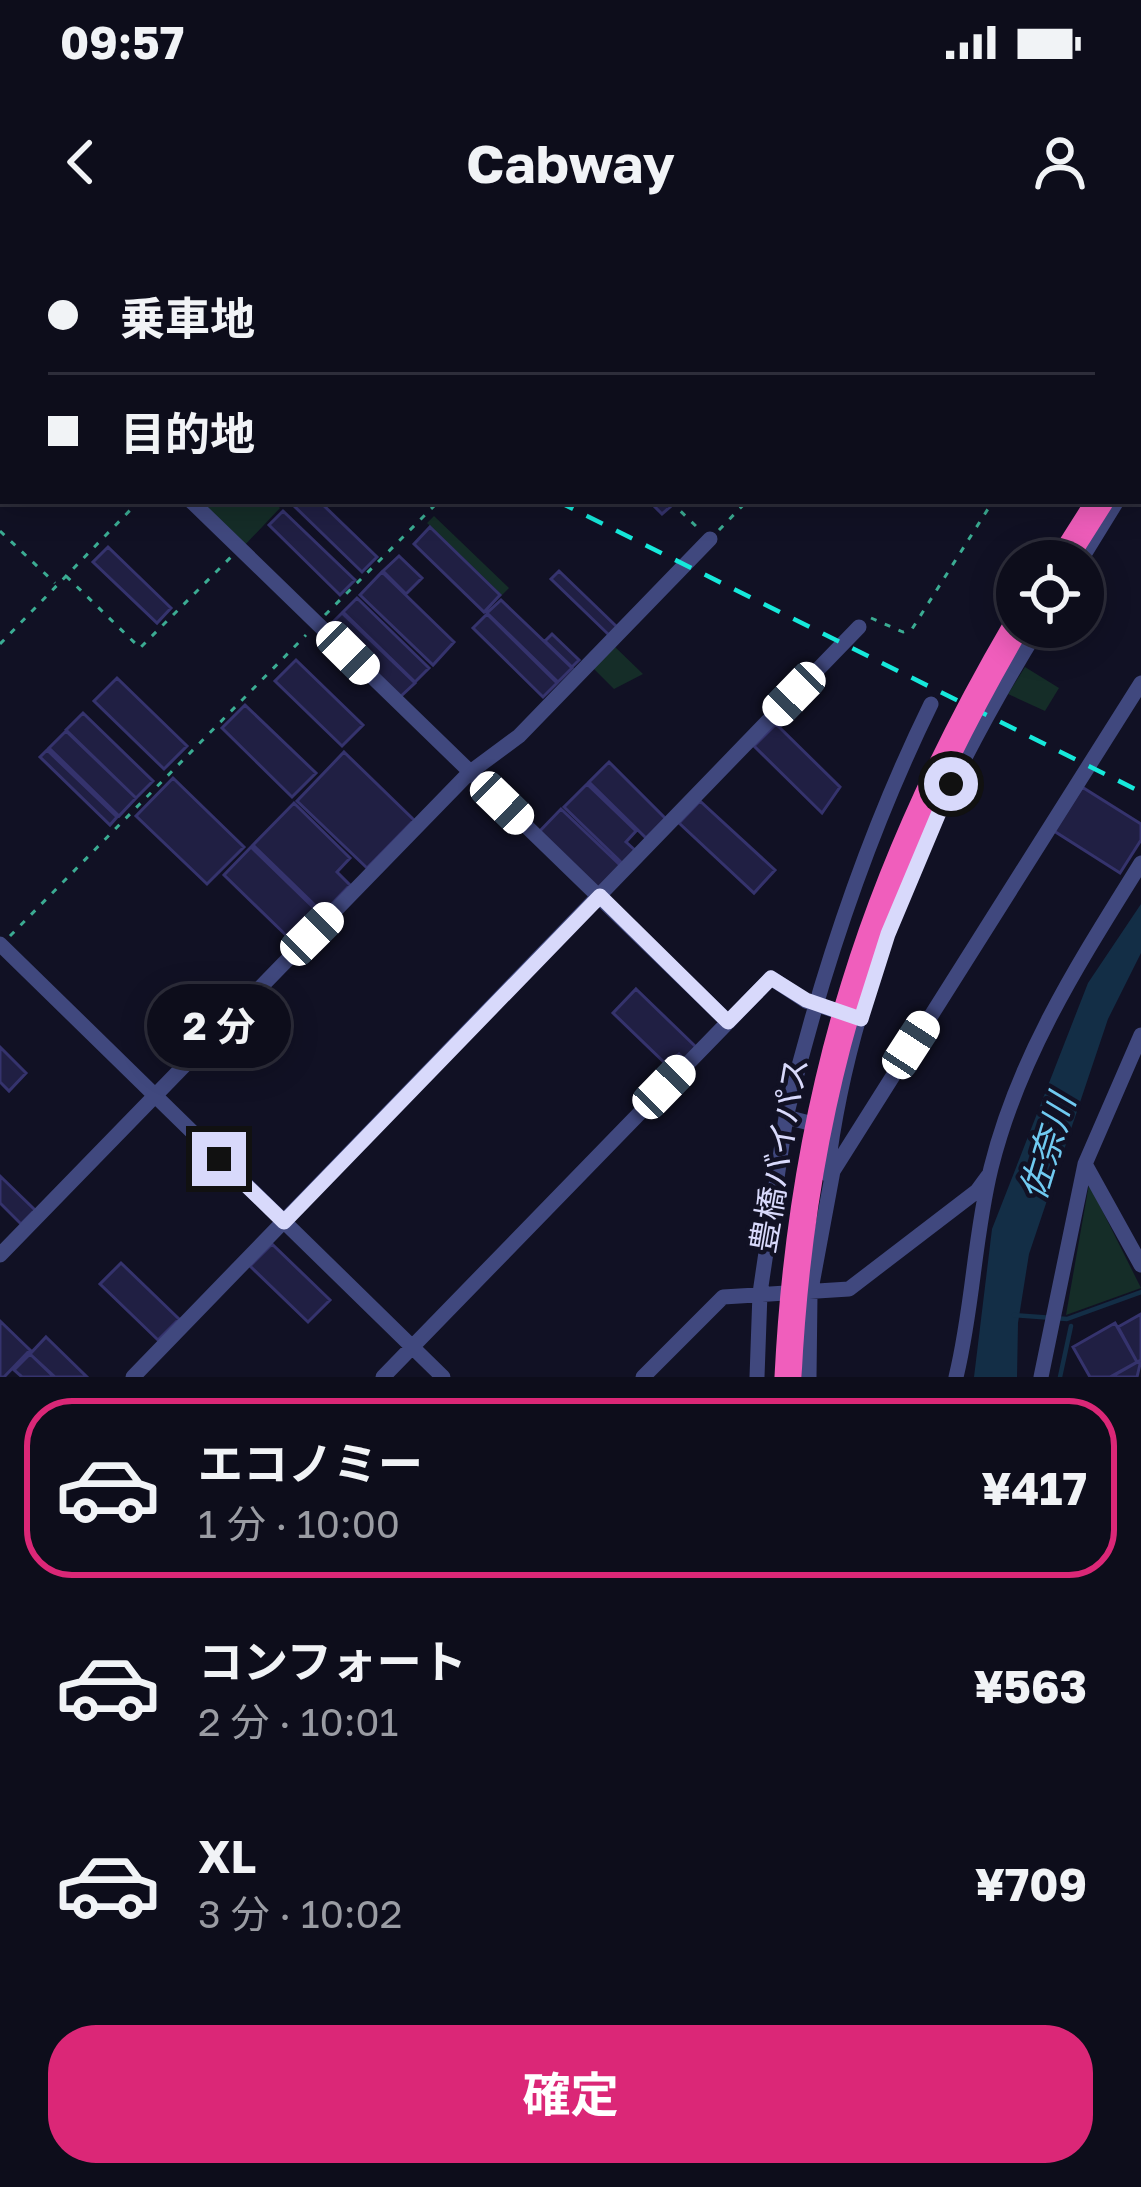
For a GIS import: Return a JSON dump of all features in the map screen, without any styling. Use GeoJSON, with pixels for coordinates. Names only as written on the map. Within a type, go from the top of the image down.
{"type":"FeatureCollection","features":[{"type":"Feature","properties":{"kind":"highway"},"geometry":{"type":"LineString","coordinates":[[1072,540],[1094,504]]}},
{"type":"Feature","properties":{"kind":"highway","name":"豊橋バイパス"},"geometry":{"type":"LineString","coordinates":[[791,1377],[808,1212],[855,1002],[923,819],[1010,648]]}},
{"type":"Feature","properties":{"kind":"street"},"geometry":{"type":"LineString","coordinates":[[194,504],[728,1022]]}},
{"type":"Feature","properties":{"kind":"street"},"geometry":{"type":"LineString","coordinates":[[1093,540],[1115,504]]}},
{"type":"Feature","properties":{"kind":"street"},"geometry":{"type":"LineString","coordinates":[[0,1255],[470,773],[519,736],[710,539]]}},
{"type":"Feature","properties":{"kind":"street"},"geometry":{"type":"LineString","coordinates":[[134,1377],[859,627]]}},
{"type":"Feature","properties":{"kind":"street"},"geometry":{"type":"LineString","coordinates":[[809,1377],[810,1295],[818,1277],[834,1130],[861,1019],[888,934],[951,784],[1028,648]]}},
{"type":"Feature","properties":{"kind":"street"},"geometry":{"type":"LineString","coordinates":[[824,1205],[839,1159],[1141,683]]}},
{"type":"Feature","properties":{"kind":"street"},"geometry":{"type":"LineString","coordinates":[[758,1377],[760,1293],[786,1118],[814,1003],[863,853],[931,704]]}},
{"type":"Feature","properties":{"kind":"street"},"geometry":{"type":"LineString","coordinates":[[956,1377],[990,1173],[1005,1120],[1046,1019],[1141,863]]}},
{"type":"Feature","properties":{"kind":"street"},"geometry":{"type":"LineString","coordinates":[[0,945],[443,1377]]}},
{"type":"Feature","properties":{"kind":"street"},"geometry":{"type":"LineString","coordinates":[[383,1377],[771,978],[814,1003],[861,1019]]}},
{"type":"Feature","properties":{"kind":"street"},"geometry":{"type":"LineString","coordinates":[[1041,1377],[1085,1164],[1141,1035]]}},
{"type":"Feature","properties":{"kind":"street"},"geometry":{"type":"LineString","coordinates":[[786,1118],[834,1130]]}},
{"type":"Feature","properties":{"kind":"street"},"geometry":{"type":"LineString","coordinates":[[1085,1164],[1141,1265]]}},
{"type":"Feature","properties":{"kind":"street"},"geometry":{"type":"LineString","coordinates":[[643,1377],[728,1295],[810,1295],[849,1289],[871,1277],[977,1191],[990,1173]]}},
{"type":"Feature","properties":{"kind":"path"},"geometry":{"type":"LineString","coordinates":[[0,644],[136,504]]}},
{"type":"Feature","properties":{"kind":"path"},"geometry":{"type":"LineString","coordinates":[[0,945],[437,504]]}},
{"type":"Feature","properties":{"kind":"path"},"geometry":{"type":"LineString","coordinates":[[673,504],[710,539],[744,504]]}},
{"type":"Feature","properties":{"kind":"path"},"geometry":{"type":"LineString","coordinates":[[859,627],[872,618],[902,632],[912,629],[991,504]]}},
{"type":"Feature","properties":{"kind":"path"},"geometry":{"type":"LineString","coordinates":[[0,531],[57,585]]}},
{"type":"Feature","properties":{"kind":"path"},"geometry":{"type":"LineString","coordinates":[[66,576],[140,648],[240,548]]}},
{"type":"Feature","properties":{"kind":"green space"},"geometry":{"type":"Polygon","coordinates":[[[209,504],[276,504],[280,508],[243,547],[204,509],[209,504]]]}},
{"type":"Feature","properties":{"kind":"green space"},"geometry":{"type":"Polygon","coordinates":[[[434,516],[509,588],[502,595],[427,523],[434,516]]]}},
{"type":"Feature","properties":{"kind":"green space"},"geometry":{"type":"Polygon","coordinates":[[[614,646],[643,674],[614,689],[593,668],[614,646]]]}},
{"type":"Feature","properties":{"kind":"green space"},"geometry":{"type":"Polygon","coordinates":[[[1025,667],[1059,688],[1045,711],[1008,694],[1025,667]]]}},
{"type":"Feature","properties":{"kind":"green space"},"geometry":{"type":"Polygon","coordinates":[[[1089,1184],[1141,1288],[1066,1315],[1089,1184]]]}},
{"type":"Feature","properties":{"kind":"water","name":"佐奈川"},"geometry":{"type":"Polygon","coordinates":[[[1141,904],[1141,953],[1108,1019],[1029,1254],[1018,1323],[1017,1377],[974,1377],[992,1229],[1088,983],[1141,904]]]}},
{"type":"Feature","properties":{"kind":"building"},"geometry":{"type":"Polygon","coordinates":[[[292,504],[322,504],[377,557],[362,572],[292,504]]]}},
{"type":"Feature","properties":{"kind":"building"},"geometry":{"type":"Polygon","coordinates":[[[652,504],[670,507],[662,514],[652,504]]]}},
{"type":"Feature","properties":{"kind":"building"},"geometry":{"type":"Polygon","coordinates":[[[283,511],[355,580],[340,595],[269,525],[283,511]]]}},
{"type":"Feature","properties":{"kind":"building"},"geometry":{"type":"Polygon","coordinates":[[[430,527],[500,595],[484,612],[414,544],[430,527]]]}},
{"type":"Feature","properties":{"kind":"building"},"geometry":{"type":"Polygon","coordinates":[[[108,547],[171,608],[157,623],[93,562],[108,547]]]}},
{"type":"Feature","properties":{"kind":"building"},"geometry":{"type":"Polygon","coordinates":[[[399,556],[422,578],[406,594],[383,571],[399,556]]]}},
{"type":"Feature","properties":{"kind":"building"},"geometry":{"type":"Polygon","coordinates":[[[559,571],[617,627],[609,635],[551,579],[559,571]]]}},
{"type":"Feature","properties":{"kind":"building"},"geometry":{"type":"Polygon","coordinates":[[[382,572],[454,642],[433,665],[360,595],[382,572]]]}},
{"type":"Feature","properties":{"kind":"building"},"geometry":{"type":"Polygon","coordinates":[[[357,598],[429,668],[415,682],[343,612],[357,598]]]}},
{"type":"Feature","properties":{"kind":"building"},"geometry":{"type":"Polygon","coordinates":[[[501,600],[572,668],[558,682],[487,613],[501,600]]]}},
{"type":"Feature","properties":{"kind":"building"},"geometry":{"type":"Polygon","coordinates":[[[342,613],[415,683],[400,697],[328,627],[342,613]]]}},
{"type":"Feature","properties":{"kind":"building"},"geometry":{"type":"Polygon","coordinates":[[[487,614],[557,683],[543,697],[473,628],[487,614]]]}},
{"type":"Feature","properties":{"kind":"building"},"geometry":{"type":"Polygon","coordinates":[[[552,634],[579,660],[572,667],[545,641],[552,634]]]}},
{"type":"Feature","properties":{"kind":"building"},"geometry":{"type":"Polygon","coordinates":[[[296,660],[363,725],[342,746],[275,681],[296,660]]]}},
{"type":"Feature","properties":{"kind":"building"},"geometry":{"type":"Polygon","coordinates":[[[117,678],[187,746],[164,769],[94,701],[117,678]]]}},
{"type":"Feature","properties":{"kind":"building"},"geometry":{"type":"Polygon","coordinates":[[[245,705],[316,773],[292,797],[222,728],[245,705]]]}},
{"type":"Feature","properties":{"kind":"building"},"geometry":{"type":"Polygon","coordinates":[[[83,713],[153,781],[136,798],[66,730],[83,713]]]}},
{"type":"Feature","properties":{"kind":"building"},"geometry":{"type":"Polygon","coordinates":[[[776,724],[840,787],[822,813],[754,746],[776,724]]]}},
{"type":"Feature","properties":{"kind":"building"},"geometry":{"type":"Polygon","coordinates":[[[66,731],[136,798],[119,816],[49,748],[66,731]]]}},
{"type":"Feature","properties":{"kind":"building"},"geometry":{"type":"Polygon","coordinates":[[[47,750],[117,817],[110,825],[40,757],[47,750]]]}},
{"type":"Feature","properties":{"kind":"building"},"geometry":{"type":"Polygon","coordinates":[[[344,752],[414,820],[367,868],[297,801],[344,752]]]}},
{"type":"Feature","properties":{"kind":"building"},"geometry":{"type":"Polygon","coordinates":[[[609,762],[666,819],[646,838],[589,782],[609,762]]]}},
{"type":"Feature","properties":{"kind":"building"},"geometry":{"type":"Polygon","coordinates":[[[173,778],[244,847],[207,884],[136,816],[173,778]]]}},
{"type":"Feature","properties":{"kind":"building"},"geometry":{"type":"Polygon","coordinates":[[[587,784],[636,831],[626,842],[636,851],[623,864],[564,807],[587,784]]]}},
{"type":"Feature","properties":{"kind":"building"},"geometry":{"type":"Polygon","coordinates":[[[1082,787],[1141,824],[1141,840],[1120,873],[1054,831],[1082,787]]]}},
{"type":"Feature","properties":{"kind":"building"},"geometry":{"type":"Polygon","coordinates":[[[700,801],[775,870],[754,893],[679,823],[700,801]]]}},
{"type":"Feature","properties":{"kind":"building"},"geometry":{"type":"Polygon","coordinates":[[[294,803],[350,858],[337,872],[350,885],[323,913],[253,845],[294,803]]]}},
{"type":"Feature","properties":{"kind":"building"},"geometry":{"type":"Polygon","coordinates":[[[561,809],[621,866],[596,891],[537,834],[561,809]]]}},
{"type":"Feature","properties":{"kind":"building"},"geometry":{"type":"Polygon","coordinates":[[[251,847],[321,915],[294,943],[224,875],[251,847]]]}},
{"type":"Feature","properties":{"kind":"building"},"geometry":{"type":"Polygon","coordinates":[[[636,989],[696,1047],[684,1060],[679,1054],[668,1066],[613,1013],[636,989]]]}},
{"type":"Feature","properties":{"kind":"building"},"geometry":{"type":"Polygon","coordinates":[[[0,1047],[26,1073],[9,1091],[0,1082],[0,1047]]]}},
{"type":"Feature","properties":{"kind":"building"},"geometry":{"type":"Polygon","coordinates":[[[0,1176],[35,1210],[21,1224],[0,1203],[0,1176]]]}},
{"type":"Feature","properties":{"kind":"building"},"geometry":{"type":"Polygon","coordinates":[[[272,1244],[330,1300],[308,1322],[250,1266],[272,1244]]]}},
{"type":"Feature","properties":{"kind":"building"},"geometry":{"type":"Polygon","coordinates":[[[121,1263],[179,1319],[158,1340],[100,1284],[121,1263]]]}},
{"type":"Feature","properties":{"kind":"building"},"geometry":{"type":"Polygon","coordinates":[[[1141,1314],[1141,1360],[1137,1362],[1118,1327],[1141,1314]]]}},
{"type":"Feature","properties":{"kind":"building"},"geometry":{"type":"Polygon","coordinates":[[[0,1321],[30,1350],[4,1377],[0,1377],[0,1321]]]}},
{"type":"Feature","properties":{"kind":"building"},"geometry":{"type":"Polygon","coordinates":[[[1115,1323],[1137,1362],[1110,1377],[1090,1377],[1073,1347],[1115,1323]]]}},
{"type":"Feature","properties":{"kind":"building"},"geometry":{"type":"Polygon","coordinates":[[[46,1337],[87,1377],[55,1377],[30,1354],[46,1337]]]}},
{"type":"Feature","properties":{"kind":"building"},"geometry":{"type":"Polygon","coordinates":[[[30,1354],[54,1377],[22,1377],[14,1370],[30,1354]]]}},
{"type":"Feature","properties":{"kind":"building"},"geometry":{"type":"Polygon","coordinates":[[[1141,1360],[1137,1377],[1111,1377],[1141,1360]]]}},
{"type":"Feature","properties":{"kind":"waterway"},"geometry":{"type":"LineString","coordinates":[[1014,1315],[1067,1319],[1141,1292]]}},
{"type":"Feature","properties":{"kind":"waterway"},"geometry":{"type":"LineString","coordinates":[[1060,1377],[1071,1326]]}},
{"type":"Feature","properties":{"kind":"railway"},"geometry":{"type":"LineString","coordinates":[[563,504],[1141,792]]}},
{"type":"Feature","properties":{"kind":"route"},"geometry":{"type":"LineString","coordinates":[[219,1159],[284,1222],[600,896],[728,1022],[771,978],[806,1000],[861,1019],[888,934],[951,784]]}}]}
